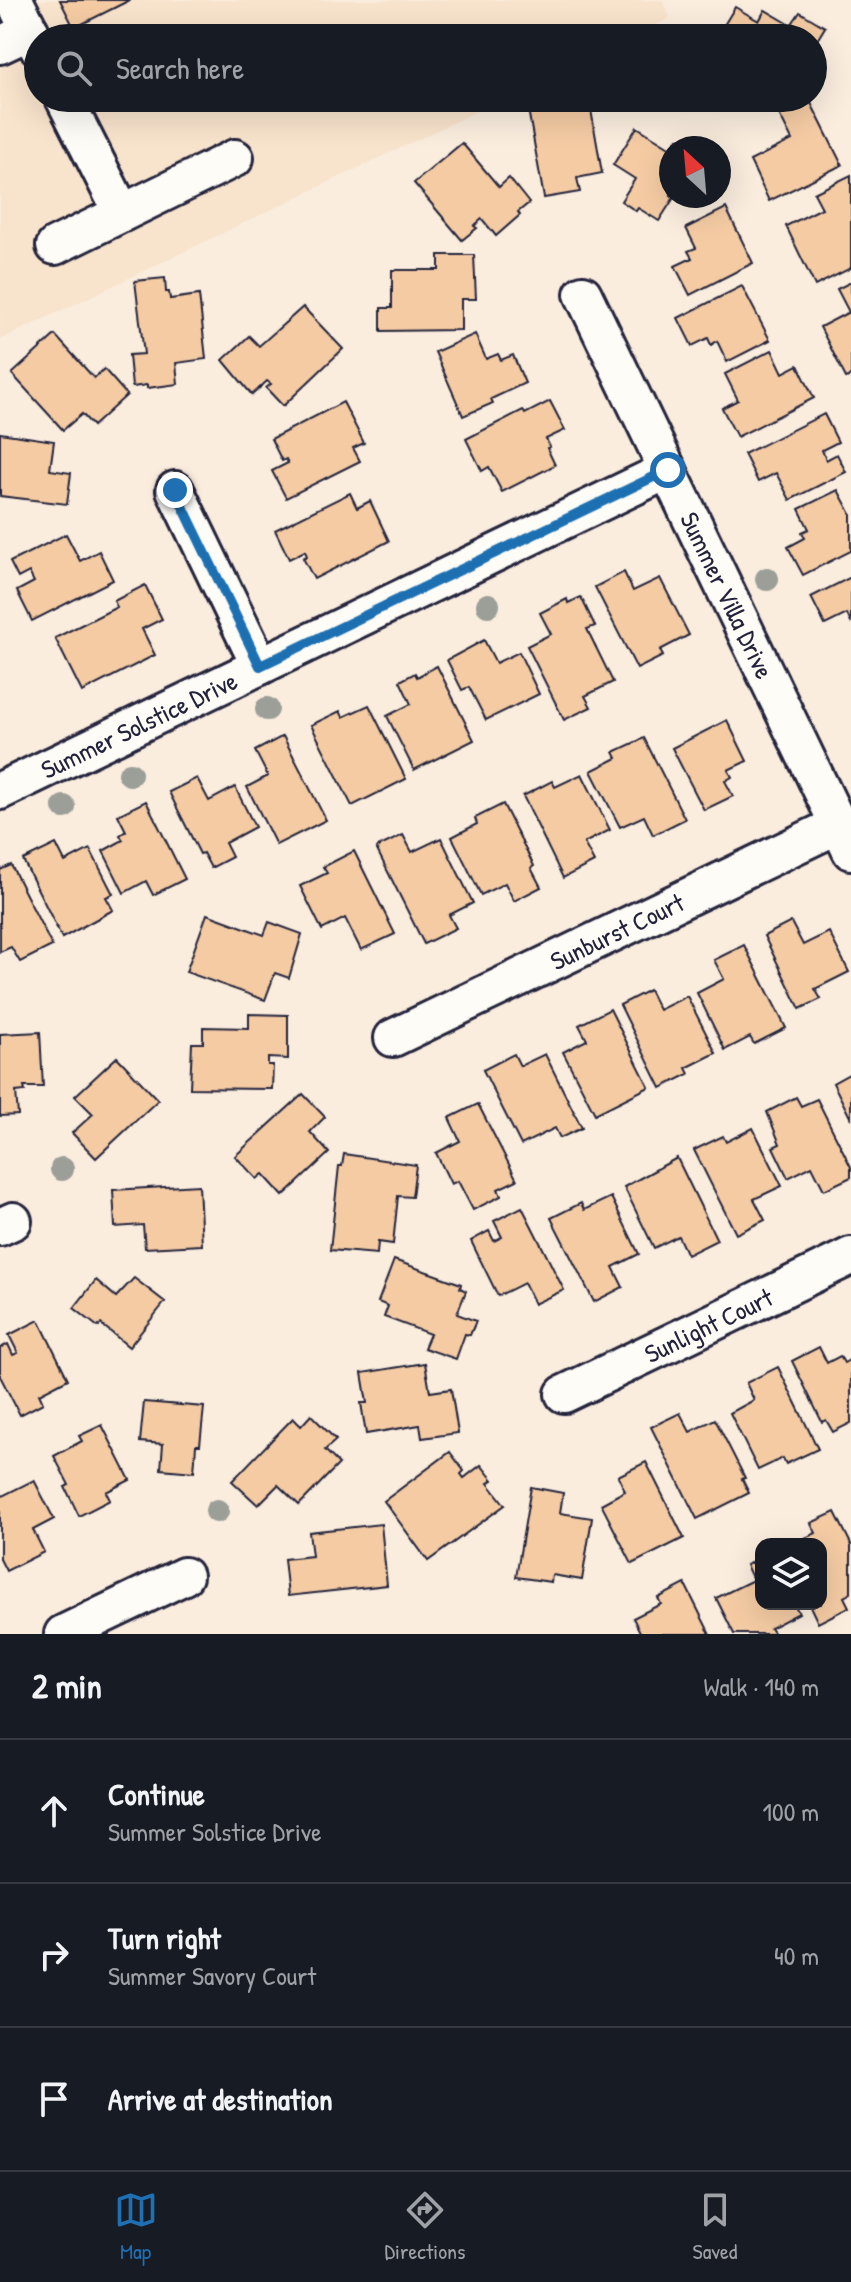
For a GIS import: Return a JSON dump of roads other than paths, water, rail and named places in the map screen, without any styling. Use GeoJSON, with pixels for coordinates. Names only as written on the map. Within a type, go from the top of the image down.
{"type":"FeatureCollection","features":[{"type":"Feature","properties":{"kind":"street"},"geometry":{"type":"LineString","coordinates":[[71,112],[122,213]]}},
{"type":"Feature","properties":{"kind":"street"},"geometry":{"type":"LineString","coordinates":[[55,246],[235,158]]}},
{"type":"Feature","properties":{"kind":"street","name":"Summer Villa Drive"},"geometry":{"type":"LineString","coordinates":[[583,294],[845,838]]}},
{"type":"Feature","properties":{"kind":"street","name":"Summer Solstice Drive"},"geometry":{"type":"LineString","coordinates":[[0,791],[668,470]]}},
{"type":"Feature","properties":{"kind":"street"},"geometry":{"type":"LineString","coordinates":[[175,490],[260,666]]}},
{"type":"Feature","properties":{"kind":"street","name":"Sunburst Court"},"geometry":{"type":"LineString","coordinates":[[393,1038],[845,838]]}},
{"type":"Feature","properties":{"kind":"street","name":"Sunlight Court"},"geometry":{"type":"LineString","coordinates":[[564,1394],[851,1256]]}},
{"type":"Feature","properties":{"kind":"street"},"geometry":{"type":"LineString","coordinates":[[63,1634],[184,1576]]}}]}
